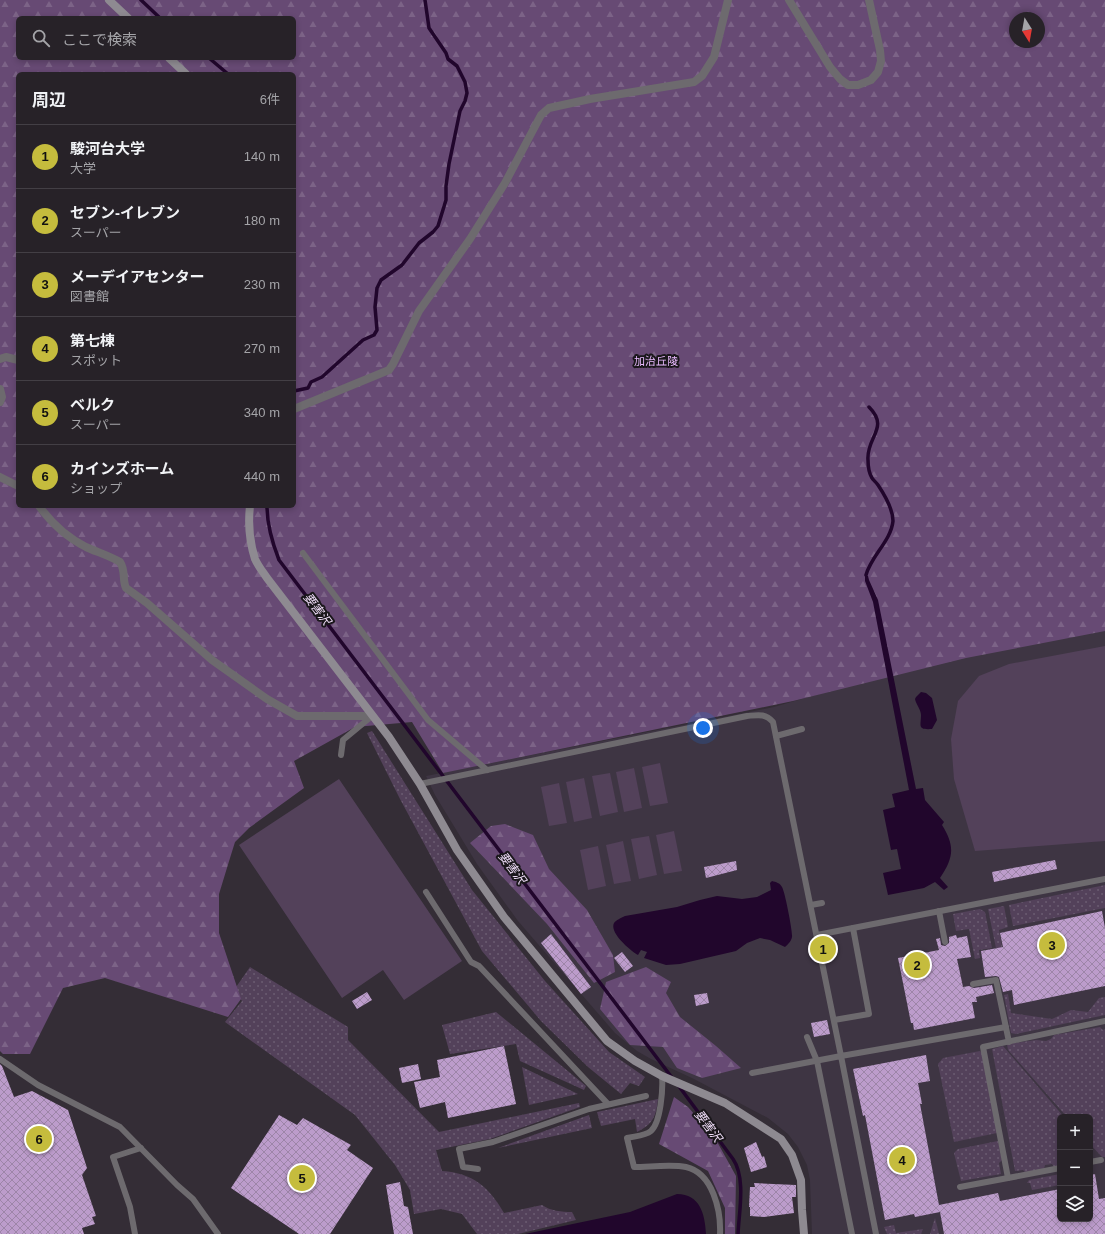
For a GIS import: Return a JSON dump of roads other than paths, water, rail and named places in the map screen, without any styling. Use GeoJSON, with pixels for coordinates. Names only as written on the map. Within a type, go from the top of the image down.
{"type":"FeatureCollection","features":[{"type":"Feature","properties":{"kind":"street"},"geometry":{"type":"LineString","coordinates":[[109,0],[126,16]]}},
{"type":"Feature","properties":{"kind":"street"},"geometry":{"type":"LineString","coordinates":[[297,407],[389,370],[419,311],[470,239],[505,182],[541,115],[549,108],[556,106],[694,82],[702,76],[714,56],[728,0]]}},
{"type":"Feature","properties":{"kind":"street"},"geometry":{"type":"LineString","coordinates":[[789,0],[830,67],[840,79],[848,85],[858,85],[871,80],[878,72],[881,61],[869,0]]}},
{"type":"Feature","properties":{"kind":"street"},"geometry":{"type":"LineString","coordinates":[[171,60],[184,72]]}},
{"type":"Feature","properties":{"kind":"street"},"geometry":{"type":"LineString","coordinates":[[0,359],[6,357],[16,360]]}},
{"type":"Feature","properties":{"kind":"street"},"geometry":{"type":"LineString","coordinates":[[0,389],[2,397],[0,402]]}},
{"type":"Feature","properties":{"kind":"street"},"geometry":{"type":"LineString","coordinates":[[0,477],[16,485]]}},
{"type":"Feature","properties":{"kind":"street"},"geometry":{"type":"LineString","coordinates":[[41,508],[55,526],[70,538],[120,562],[124,572],[124,585],[126,588],[147,604],[212,660],[267,699],[297,716],[372,716]]}},
{"type":"Feature","properties":{"kind":"street"},"geometry":{"type":"LineString","coordinates":[[250,508],[248,517],[250,538],[256,560],[267,578],[389,737],[420,784],[457,850],[504,917],[607,1041],[635,1061],[663,1076],[725,1103],[781,1139],[792,1154],[801,1180],[804,1234]]}},
{"type":"Feature","properties":{"kind":"lane"},"geometry":{"type":"LineString","coordinates":[[303,552],[428,720],[487,770]]}},
{"type":"Feature","properties":{"kind":"lane"},"geometry":{"type":"LineString","coordinates":[[420,784],[747,716],[762,714],[768,717],[773,722],[776,736],[876,1234]]}},
{"type":"Feature","properties":{"kind":"lane"},"geometry":{"type":"LineString","coordinates":[[341,755],[343,740],[372,716]]}},
{"type":"Feature","properties":{"kind":"lane"},"geometry":{"type":"LineString","coordinates":[[776,736],[802,729]]}},
{"type":"Feature","properties":{"kind":"lane"},"geometry":{"type":"LineString","coordinates":[[817,935],[1105,879]]}},
{"type":"Feature","properties":{"kind":"lane"},"geometry":{"type":"LineString","coordinates":[[426,892],[471,962],[479,966],[608,1104]]}},
{"type":"Feature","properties":{"kind":"lane"},"geometry":{"type":"LineString","coordinates":[[811,905],[822,903]]}},
{"type":"Feature","properties":{"kind":"lane"},"geometry":{"type":"LineString","coordinates":[[939,911],[945,942]]}},
{"type":"Feature","properties":{"kind":"lane"},"geometry":{"type":"LineString","coordinates":[[834,1020],[869,1014],[853,928]]}},
{"type":"Feature","properties":{"kind":"lane"},"geometry":{"type":"LineString","coordinates":[[973,984],[996,980],[1009,1042]]}},
{"type":"Feature","properties":{"kind":"lane"},"geometry":{"type":"LineString","coordinates":[[1008,1178],[983,1047],[1105,1021]]}},
{"type":"Feature","properties":{"kind":"lane"},"geometry":{"type":"LineString","coordinates":[[752,1073],[1006,1027]]}},
{"type":"Feature","properties":{"kind":"lane"},"geometry":{"type":"LineString","coordinates":[[807,1038],[817,1061],[852,1234]]}},
{"type":"Feature","properties":{"kind":"lane"},"geometry":{"type":"LineString","coordinates":[[0,1059],[38,1085],[120,1127],[177,1185],[193,1199],[218,1234]]}},
{"type":"Feature","properties":{"kind":"lane"},"geometry":{"type":"LineString","coordinates":[[663,1076],[663,1086],[656,1124],[651,1131],[644,1135],[627,1138],[634,1167],[677,1166],[686,1167],[696,1171],[704,1178],[713,1193],[718,1211],[720,1234]]}},
{"type":"Feature","properties":{"kind":"lane"},"geometry":{"type":"LineString","coordinates":[[478,1169],[463,1167],[459,1149],[493,1142],[589,1109],[646,1096]]}},
{"type":"Feature","properties":{"kind":"lane"},"geometry":{"type":"LineString","coordinates":[[135,1234],[130,1207],[113,1157],[141,1148]]}},
{"type":"Feature","properties":{"kind":"lane"},"geometry":{"type":"LineString","coordinates":[[1093,1161],[1101,1160]]}},
{"type":"Feature","properties":{"kind":"lane"},"geometry":{"type":"LineString","coordinates":[[960,1187],[1057,1169]]}},
{"type":"Feature","properties":{"kind":"waterway","name":"要害沢"},"geometry":{"type":"LineString","coordinates":[[141,0],[158,16]]}},
{"type":"Feature","properties":{"kind":"waterway"},"geometry":{"type":"LineString","coordinates":[[296,391],[308,388],[311,382],[322,377],[363,340],[374,335],[377,330],[375,307],[377,288],[381,280],[402,265],[419,243],[438,226],[446,200],[449,164],[460,111],[467,93],[465,82],[457,66],[448,59],[446,53],[429,28],[425,0]]}},
{"type":"Feature","properties":{"kind":"waterway","name":"要害沢"},"geometry":{"type":"LineString","coordinates":[[211,60],[226,72]]}},
{"type":"Feature","properties":{"kind":"waterway"},"geometry":{"type":"LineString","coordinates":[[866,575],[872,561],[889,535],[893,521],[892,512],[888,502],[870,474],[868,452],[876,433],[877,421],[875,414],[869,407]]}},
{"type":"Feature","properties":{"kind":"waterway","name":"要害沢"},"geometry":{"type":"LineString","coordinates":[[267,508],[270,533],[279,560],[673,1079]]}},
{"type":"Feature","properties":{"kind":"waterway","name":"要害沢"},"geometry":{"type":"LineString","coordinates":[[678,1085],[733,1159],[737,1167],[741,1185],[738,1234]]}},
{"type":"Feature","properties":{"kind":"place","name":"メーデイアセンター"},"geometry":{"type":"Point","coordinates":[1052,945]}},
{"type":"Feature","properties":{"kind":"place","name":"駿河台大学"},"geometry":{"type":"Point","coordinates":[823,949]}},
{"type":"Feature","properties":{"kind":"place","name":"セブン-イレブン"},"geometry":{"type":"Point","coordinates":[917,965]}},
{"type":"Feature","properties":{"kind":"place","name":"カインズホーム"},"geometry":{"type":"Point","coordinates":[39,1139]}},
{"type":"Feature","properties":{"kind":"place","name":"第七棟"},"geometry":{"type":"Point","coordinates":[902,1160]}},
{"type":"Feature","properties":{"kind":"place","name":"ベルク"},"geometry":{"type":"Point","coordinates":[302,1178]}},
{"type":"Feature","properties":{"kind":"park label","name":"加治丘陵"},"geometry":{"type":"Point","coordinates":[656,361]}}]}
